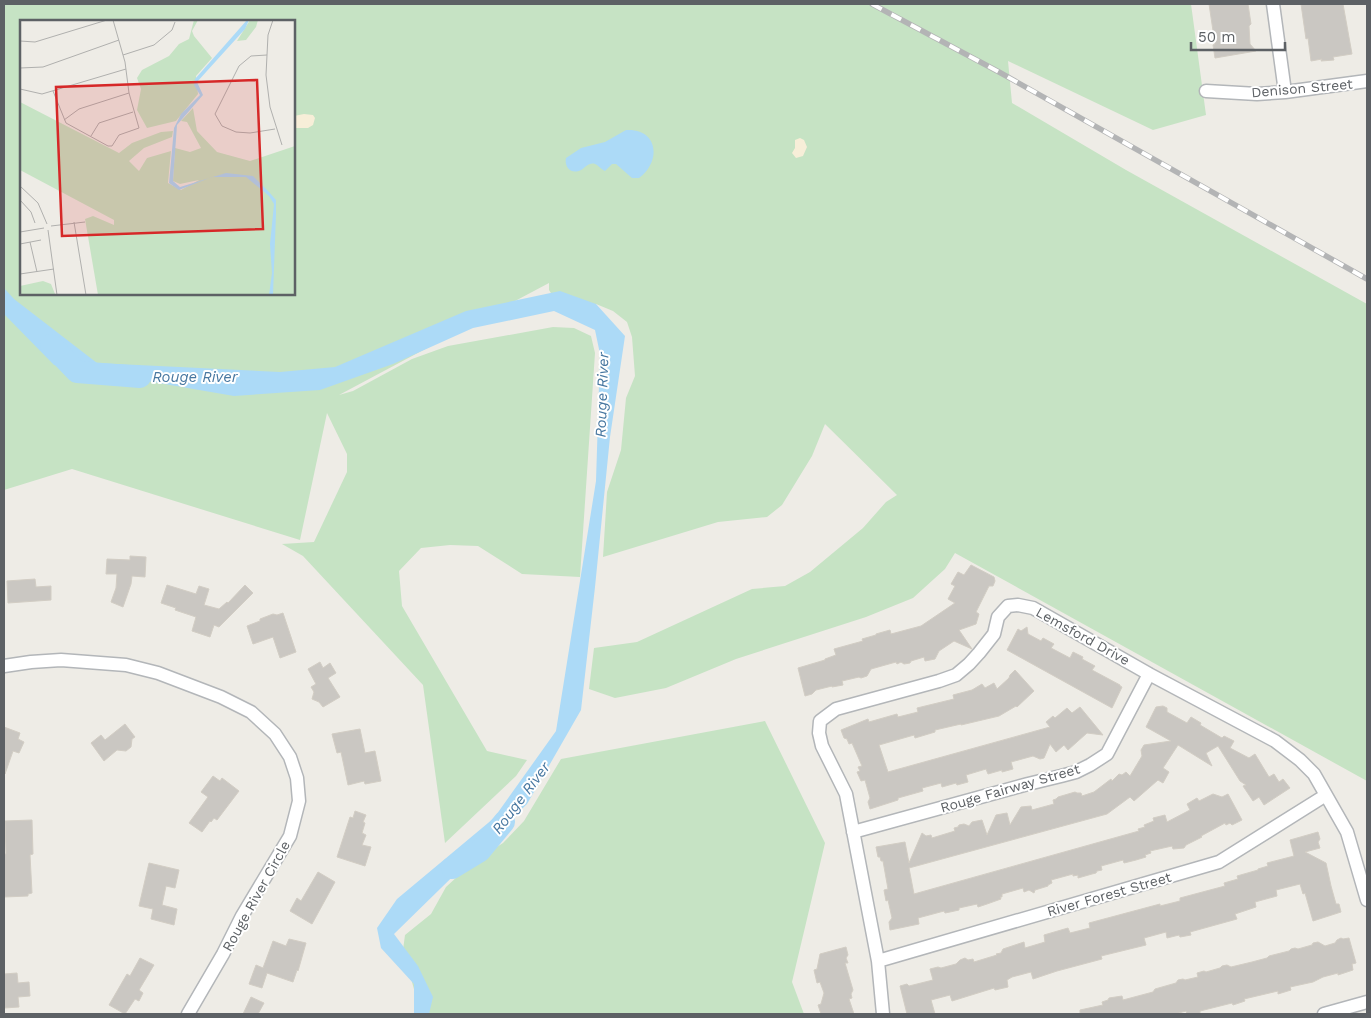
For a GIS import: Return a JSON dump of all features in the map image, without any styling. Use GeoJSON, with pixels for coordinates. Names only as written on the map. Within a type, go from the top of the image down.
{"type":"FeatureCollection","features":[{"type":"Feature","properties":{"kind":"street"},"geometry":{"type":"LineString","coordinates":[[1273,4],[1285,92]]}},
{"type":"Feature","properties":{"kind":"street","name":"Denison Street"},"geometry":{"type":"LineString","coordinates":[[1206,91],[1257,94],[1367,81]]}},
{"type":"Feature","properties":{"kind":"street","name":"Lemsford Drive"},"geometry":{"type":"LineString","coordinates":[[883,1014],[878,961],[846,794],[822,746],[819,733],[820,721],[836,709],[956,675],[980,653],[994,634],[998,617],[1008,606],[1018,605],[1033,608],[1149,674],[1275,741],[1300,760],[1314,774],[1347,832],[1367,900]]}},
{"type":"Feature","properties":{"kind":"street","name":"Rouge River Circle"},"geometry":{"type":"LineString","coordinates":[[4,666],[61,660],[126,666],[158,673],[220,697],[252,712],[275,734],[290,757],[297,778],[299,801],[290,836],[242,916],[223,954],[188,1014]]}},
{"type":"Feature","properties":{"kind":"street","name":"Rouge Fairway Street"},"geometry":{"type":"LineString","coordinates":[[853,832],[1076,772],[1090,765],[1107,754],[1149,674]]}},
{"type":"Feature","properties":{"kind":"street","name":"River Forest Street"},"geometry":{"type":"LineString","coordinates":[[878,961],[1219,862],[1326,795]]}},
{"type":"Feature","properties":{"kind":"street"},"geometry":{"type":"LineString","coordinates":[[1324,1014],[1367,1002]]}},
{"type":"Feature","properties":{"kind":"green space"},"geometry":{"type":"Polygon","coordinates":[[[4,4],[1191,4],[1206,115],[1153,130],[1008,61],[1012,103],[1126,170],[1367,304],[1367,781],[955,553],[945,569],[913,598],[866,617],[736,659],[666,688],[615,698],[589,689],[594,648],[637,642],[752,589],[785,586],[810,572],[863,528],[886,502],[897,495],[825,424],[812,456],[782,505],[767,517],[718,522],[603,557],[607,492],[621,450],[626,398],[635,376],[632,337],[627,322],[613,311],[596,304],[558,304],[549,290],[549,283],[339,395],[353,391],[412,359],[448,346],[553,327],[574,328],[591,336],[595,353],[580,577],[522,574],[478,546],[450,545],[421,548],[399,571],[402,606],[487,751],[527,760],[516,776],[445,843],[423,685],[303,556],[282,544],[314,542],[347,472],[347,454],[327,413],[300,540],[72,469],[4,490],[4,4]]]}},
{"type":"Feature","properties":{"kind":"green space"},"geometry":{"type":"Polygon","coordinates":[[[765,721],[825,843],[792,982],[804,1014],[421,1014],[403,950],[405,935],[431,914],[446,887],[472,863],[503,843],[524,821],[561,759],[765,721]]]}},
{"type":"Feature","properties":{"kind":"sand"},"geometry":{"type":"Polygon","coordinates":[[[313,115],[315,118],[313,125],[308,128],[295,128],[295,116],[313,115]]]}},
{"type":"Feature","properties":{"kind":"sand"},"geometry":{"type":"Polygon","coordinates":[[[800,138],[804,140],[807,147],[803,156],[796,158],[792,153],[795,148],[795,140],[800,138]]]}},
{"type":"Feature","properties":{"kind":"water"},"geometry":{"type":"Polygon","coordinates":[[[626,130],[645,134],[653,147],[651,163],[639,178],[632,178],[616,164],[612,164],[605,171],[593,164],[589,164],[581,170],[574,172],[567,167],[566,158],[581,148],[605,142],[626,130]]]}},
{"type":"Feature","properties":{"kind":"water"},"geometry":{"type":"Polygon","coordinates":[[[4,288],[14,299],[97,363],[280,372],[335,367],[466,311],[560,291],[596,304],[625,336],[610,437],[581,710],[527,804],[394,934],[418,966],[433,997],[429,1014],[414,1014],[414,984],[381,948],[377,928],[397,899],[494,818],[556,731],[596,481],[600,354],[595,330],[554,311],[473,328],[393,364],[320,390],[234,396],[54,365],[4,314],[4,288]]]}},
{"type":"Feature","properties":{"kind":"building"},"geometry":{"type":"Polygon","coordinates":[[[1209,4],[1248,4],[1251,24],[1249,26],[1250,44],[1256,51],[1215,58],[1213,45],[1215,44],[1209,4]]]}},
{"type":"Feature","properties":{"kind":"building"},"geometry":{"type":"Polygon","coordinates":[[[1301,4],[1343,4],[1352,54],[1333,57],[1334,60],[1321,61],[1322,59],[1311,61],[1301,4]]]}},
{"type":"Feature","properties":{"kind":"building"},"geometry":{"type":"Polygon","coordinates":[[[130,556],[146,557],[145,577],[132,576],[123,607],[111,602],[116,588],[117,574],[106,574],[107,559],[130,560],[130,556]]]}},
{"type":"Feature","properties":{"kind":"building"},"geometry":{"type":"Polygon","coordinates":[[[971,565],[994,577],[995,581],[993,586],[989,586],[976,612],[979,614],[976,624],[959,630],[972,649],[954,641],[939,651],[935,659],[925,661],[924,657],[910,663],[904,664],[901,662],[897,664],[896,662],[871,669],[867,676],[842,681],[843,685],[816,690],[812,694],[805,696],[798,668],[825,660],[836,655],[834,649],[863,641],[862,639],[876,634],[890,630],[891,634],[921,626],[955,603],[948,599],[955,586],[951,584],[958,572],[964,575],[971,565]]]}},
{"type":"Feature","properties":{"kind":"building"},"geometry":{"type":"Polygon","coordinates":[[[35,579],[36,587],[51,586],[51,600],[8,603],[7,581],[35,579]]]}},
{"type":"Feature","properties":{"kind":"building"},"geometry":{"type":"Polygon","coordinates":[[[167,585],[196,594],[199,586],[209,589],[204,605],[219,609],[228,603],[245,585],[253,593],[219,627],[214,625],[210,637],[192,631],[196,617],[161,603],[167,585]]]}},
{"type":"Feature","properties":{"kind":"building"},"geometry":{"type":"Polygon","coordinates":[[[283,613],[296,652],[280,658],[273,637],[253,644],[247,626],[273,614],[283,613]]]}},
{"type":"Feature","properties":{"kind":"building"},"geometry":{"type":"Polygon","coordinates":[[[1027,627],[1028,634],[1041,641],[1043,638],[1054,644],[1051,648],[1070,658],[1073,652],[1083,657],[1082,659],[1095,666],[1092,670],[1120,685],[1122,687],[1112,708],[1007,650],[1018,629],[1021,631],[1027,627]]]}},
{"type":"Feature","properties":{"kind":"building"},"geometry":{"type":"Polygon","coordinates":[[[320,662],[323,668],[330,663],[336,673],[328,678],[340,697],[323,707],[319,702],[312,699],[314,692],[311,687],[316,684],[308,669],[320,662]]]}},
{"type":"Feature","properties":{"kind":"building"},"geometry":{"type":"Polygon","coordinates":[[[1015,670],[1034,691],[1017,707],[999,716],[935,730],[935,732],[915,738],[914,735],[879,745],[888,772],[1050,727],[1046,722],[1053,716],[1055,718],[1067,708],[1072,713],[1080,707],[1103,735],[1087,733],[1068,750],[1064,745],[1056,752],[1050,744],[1044,758],[1040,759],[1033,756],[1011,762],[1013,769],[1002,772],[1002,770],[988,774],[986,769],[966,775],[968,782],[942,787],[941,783],[922,788],[923,791],[870,809],[868,802],[870,798],[865,780],[861,781],[857,772],[860,771],[858,767],[862,766],[852,743],[849,744],[841,730],[868,719],[869,722],[897,714],[898,717],[918,712],[917,708],[954,699],[953,695],[972,690],[982,684],[985,688],[994,683],[997,689],[1015,670]]]}},
{"type":"Feature","properties":{"kind":"building"},"geometry":{"type":"Polygon","coordinates":[[[1163,706],[1167,708],[1167,712],[1187,723],[1191,717],[1201,723],[1200,725],[1222,738],[1224,736],[1234,741],[1230,748],[1249,758],[1255,754],[1269,777],[1274,774],[1279,782],[1283,779],[1290,788],[1264,805],[1259,797],[1253,801],[1243,786],[1246,785],[1240,781],[1218,746],[1206,753],[1212,766],[1178,745],[1163,768],[1169,772],[1163,783],[1158,780],[1134,801],[1130,797],[1107,814],[909,868],[914,894],[1139,831],[1138,829],[1145,827],[1144,825],[1154,821],[1153,818],[1165,815],[1167,822],[1190,810],[1187,804],[1197,798],[1199,801],[1213,794],[1222,797],[1228,794],[1242,820],[1232,825],[1230,823],[1226,825],[1225,823],[1186,845],[1184,848],[1173,849],[1172,846],[1150,851],[1151,853],[1145,855],[1146,857],[1124,863],[1123,860],[1101,866],[1102,870],[1096,873],[1078,878],[1078,875],[1073,876],[1073,874],[1051,880],[1052,883],[1035,890],[1034,893],[1029,890],[1024,892],[1023,888],[1002,894],[1001,899],[978,907],[977,904],[950,912],[945,913],[944,911],[918,918],[919,924],[890,930],[889,922],[892,918],[884,890],[888,889],[883,861],[878,857],[876,847],[905,842],[909,863],[922,833],[926,836],[931,835],[932,838],[955,831],[954,828],[959,825],[969,826],[972,822],[982,820],[987,835],[996,815],[1007,813],[1010,825],[1021,807],[1031,806],[1032,810],[1054,804],[1053,800],[1058,797],[1075,792],[1081,793],[1082,796],[1094,792],[1111,779],[1112,781],[1119,774],[1122,775],[1126,772],[1130,776],[1142,756],[1141,750],[1144,745],[1171,741],[1146,727],[1156,707],[1163,706]]]}},
{"type":"Feature","properties":{"kind":"building"},"geometry":{"type":"Polygon","coordinates":[[[125,724],[135,737],[132,739],[131,747],[126,751],[117,750],[104,761],[91,743],[101,735],[105,740],[125,724]]]}},
{"type":"Feature","properties":{"kind":"building"},"geometry":{"type":"Polygon","coordinates":[[[4,727],[20,733],[18,739],[24,742],[19,753],[13,751],[5,774],[4,727]]]}},
{"type":"Feature","properties":{"kind":"building"},"geometry":{"type":"Polygon","coordinates":[[[360,729],[365,753],[375,751],[381,781],[365,784],[364,781],[348,785],[341,752],[337,753],[332,734],[360,729]]]}},
{"type":"Feature","properties":{"kind":"building"},"geometry":{"type":"Polygon","coordinates":[[[213,776],[220,781],[222,778],[239,791],[217,820],[214,818],[210,821],[202,832],[189,823],[208,797],[201,792],[213,776]]]}},
{"type":"Feature","properties":{"kind":"building"},"geometry":{"type":"Polygon","coordinates":[[[355,811],[366,815],[362,833],[366,835],[362,845],[371,847],[365,866],[337,857],[350,817],[353,818],[355,811]]]}},
{"type":"Feature","properties":{"kind":"building"},"geometry":{"type":"Polygon","coordinates":[[[32,820],[33,854],[30,855],[32,893],[28,894],[28,896],[4,897],[5,821],[32,820]]]}},
{"type":"Feature","properties":{"kind":"building"},"geometry":{"type":"Polygon","coordinates":[[[1318,832],[1320,848],[1305,852],[1326,863],[1336,904],[1339,904],[1341,912],[1313,921],[1305,893],[1303,894],[1300,884],[1276,890],[1277,896],[1255,902],[1256,907],[1235,914],[1237,919],[1190,932],[1191,935],[1167,938],[1166,932],[1144,938],[1146,945],[1101,956],[1102,959],[1033,979],[1031,972],[1012,977],[1007,980],[1008,987],[995,990],[994,988],[952,1001],[950,995],[931,1000],[935,1014],[907,1014],[900,986],[907,984],[909,986],[933,980],[930,969],[956,964],[965,958],[968,960],[973,959],[974,962],[997,955],[1003,949],[1024,942],[1025,948],[1045,942],[1044,935],[1068,928],[1070,933],[1090,928],[1089,923],[1160,904],[1160,906],[1180,901],[1180,898],[1225,886],[1224,883],[1238,879],[1237,876],[1268,866],[1267,863],[1294,856],[1290,840],[1318,832]]]}},
{"type":"Feature","properties":{"kind":"building"},"geometry":{"type":"Polygon","coordinates":[[[149,863],[179,870],[175,888],[166,886],[162,905],[177,909],[174,925],[151,919],[153,909],[139,906],[149,863]]]}},
{"type":"Feature","properties":{"kind":"building"},"geometry":{"type":"Polygon","coordinates":[[[318,872],[335,882],[312,924],[290,911],[297,898],[301,901],[318,872]]]}},
{"type":"Feature","properties":{"kind":"building"},"geometry":{"type":"Polygon","coordinates":[[[1341,938],[1349,938],[1356,963],[1352,964],[1353,970],[1290,987],[1291,990],[1278,994],[1278,991],[1244,999],[1245,1001],[1233,1005],[1232,1003],[1200,1011],[1200,1014],[1187,1014],[1186,1011],[1175,1014],[1080,1014],[1080,1010],[1103,1005],[1102,1002],[1109,998],[1122,996],[1123,1000],[1153,992],[1155,989],[1176,983],[1178,980],[1198,977],[1197,973],[1204,971],[1227,965],[1231,967],[1252,962],[1291,949],[1312,945],[1313,943],[1318,942],[1325,946],[1335,943],[1341,938]]]}},
{"type":"Feature","properties":{"kind":"building"},"geometry":{"type":"Polygon","coordinates":[[[289,939],[306,943],[293,982],[267,973],[262,988],[249,984],[256,965],[263,968],[273,941],[286,946],[289,939]]]}},
{"type":"Feature","properties":{"kind":"building"},"geometry":{"type":"Polygon","coordinates":[[[846,947],[848,963],[845,963],[853,990],[852,998],[849,999],[854,1014],[821,1014],[818,1005],[821,1004],[824,993],[820,982],[817,983],[814,970],[817,969],[820,954],[846,947]]]}},
{"type":"Feature","properties":{"kind":"building"},"geometry":{"type":"Polygon","coordinates":[[[140,958],[154,965],[139,990],[143,993],[139,1001],[135,999],[125,1014],[109,1005],[127,974],[130,976],[140,958]]]}},
{"type":"Feature","properties":{"kind":"building"},"geometry":{"type":"Polygon","coordinates":[[[17,973],[18,983],[29,982],[30,996],[18,997],[19,1007],[4,1008],[4,974],[17,973]]]}},
{"type":"Feature","properties":{"kind":"building"},"geometry":{"type":"Polygon","coordinates":[[[251,997],[264,1003],[258,1014],[243,1014],[251,997]]]}},
{"type":"Feature","properties":{"kind":"waterway","name":"Rouge River"},"geometry":{"type":"LineString","coordinates":[[51,345],[77,372],[140,377]]}},
{"type":"Feature","properties":{"kind":"waterway","name":"Rouge River"},"geometry":{"type":"LineString","coordinates":[[452,868],[480,851],[504,822]]}},
{"type":"Feature","properties":{"kind":"railway"},"geometry":{"type":"LineString","coordinates":[[872,4],[999,72],[1367,279]]}}]}
